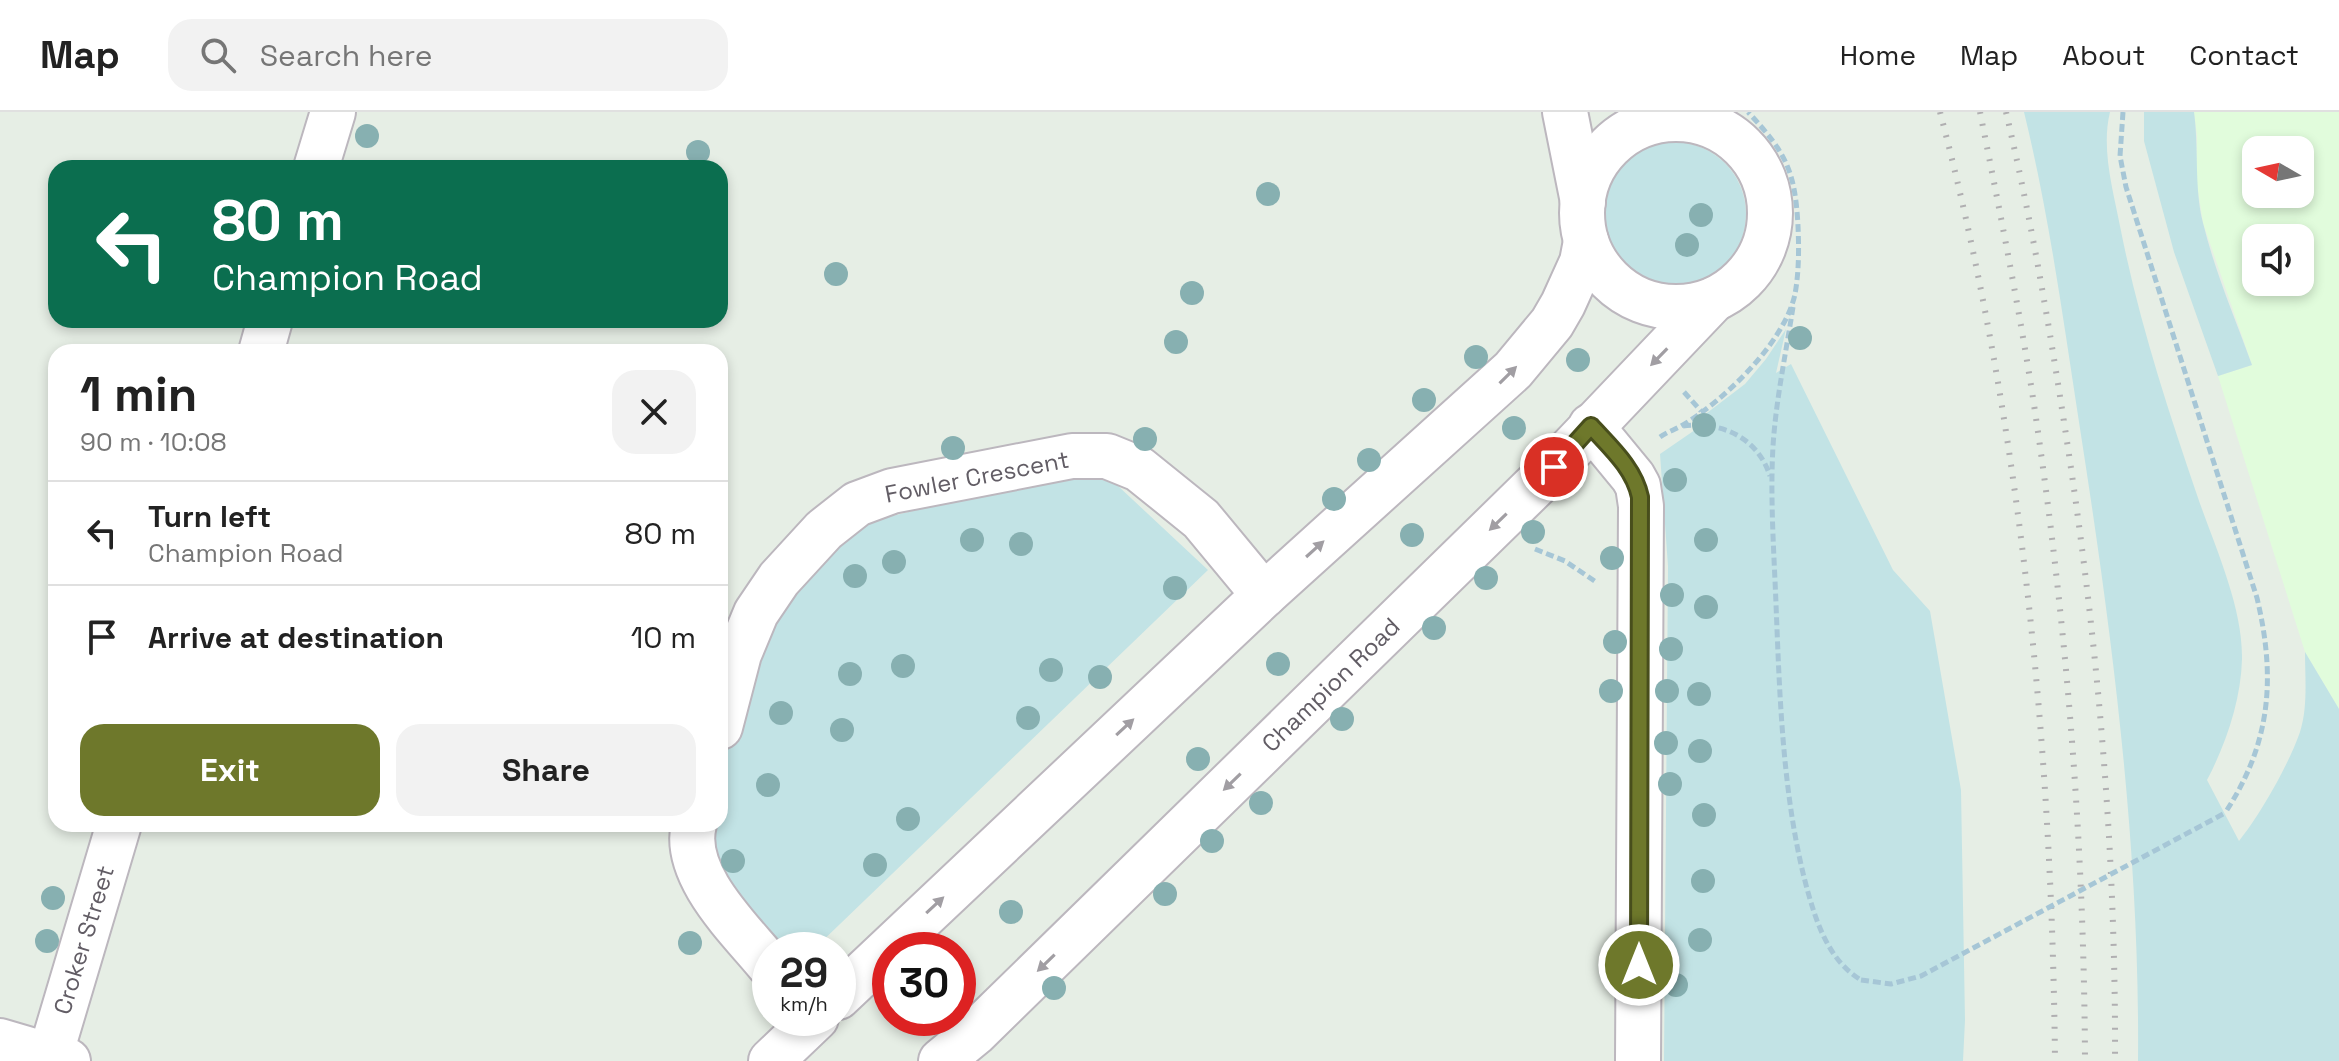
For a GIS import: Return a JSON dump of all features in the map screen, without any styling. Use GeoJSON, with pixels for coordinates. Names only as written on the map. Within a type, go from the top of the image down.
{"type":"FeatureCollection","features":[{"type":"Feature","properties":{"kind":"street"},"geometry":{"type":"LineString","coordinates":[[318,160],[333,112]]}},
{"type":"Feature","properties":{"kind":"street"},"geometry":{"type":"LineString","coordinates":[[856,979],[1264,595],[1513,370],[1552,323],[1582,262],[1585,222],[1585,188],[1597,161],[1617,140],[1656,121],[1692,117],[1732,138],[1751,156],[1763,179],[1769,204],[1768,231],[1760,256],[1745,278],[1713,300],[1691,306],[1669,307],[1636,298],[1617,287],[1601,271],[1585,222],[1565,112]]}},
{"type":"Feature","properties":{"kind":"street","name":"Champion Road"},"geometry":{"type":"LineString","coordinates":[[941,1061],[975,1033],[1554,467],[1713,300]]}},
{"type":"Feature","properties":{"kind":"street"},"geometry":{"type":"LineString","coordinates":[[1591,426],[1633,477],[1638,486],[1641,506],[1638,1061]]}},
{"type":"Feature","properties":{"kind":"street","name":"Fowler Crescent"},"geometry":{"type":"LineString","coordinates":[[728,696],[739,654],[756,613],[779,579],[824,530],[857,504],[892,491],[1072,456],[1107,456],[1139,469],[1201,519],[1264,595]]}},
{"type":"Feature","properties":{"kind":"street","name":"Croker Street"},"geometry":{"type":"LineString","coordinates":[[38,1054],[116,832]]}},
{"type":"Feature","properties":{"kind":"street"},"geometry":{"type":"LineString","coordinates":[[692,832],[696,862],[707,888],[752,944]]}},
{"type":"Feature","properties":{"kind":"street"},"geometry":{"type":"LineString","coordinates":[[771,1061],[797,1036]]}},
{"type":"Feature","properties":{"kind":"path"},"geometry":{"type":"LineString","coordinates":[[1680,427],[1712,426],[1742,437],[1764,459],[1770,475],[1778,670],[1792,824],[1814,913],[1824,937],[1841,965],[1861,980],[1891,984],[1921,976],[2225,813],[2238,793],[2262,734],[2269,668],[2265,633],[2257,598],[2126,187],[2120,156],[2123,112]]}},
{"type":"Feature","properties":{"kind":"path"},"geometry":{"type":"LineString","coordinates":[[1772,493],[1778,397],[1795,292]]}},
{"type":"Feature","properties":{"kind":"path"},"geometry":{"type":"LineString","coordinates":[[1532,548],[1565,561],[1586,574],[1596,583],[1601,594]]}},
{"type":"Feature","properties":{"kind":"shaded area"},"geometry":{"type":"Polygon","coordinates":[[[2024,112],[2110,112],[2107,140],[2109,169],[2135,294],[2164,395],[2238,618],[2242,659],[2239,690],[2226,737],[2207,780],[2239,841],[2273,789],[2300,732],[2305,703],[2305,652],[2339,709],[2339,1061],[2138,1061],[2129,820],[2113,660],[2055,266],[2024,112]]]}},
{"type":"Feature","properties":{"kind":"shaded area"},"geometry":{"type":"Polygon","coordinates":[[[2144,112],[2194,112],[2198,196],[2203,223],[2219,277],[2252,365],[2218,376],[2174,252],[2144,141],[2144,112]]]}},
{"type":"Feature","properties":{"kind":"shaded area"},"geometry":{"type":"Polygon","coordinates":[[[2194,112],[2339,112],[2339,709],[2305,652],[2218,376],[2252,365],[2203,223],[2196,178],[2194,112]]]}},
{"type":"Feature","properties":{"kind":"shaded area"},"geometry":{"type":"Polygon","coordinates":[[[1674,142],[1702,147],[1725,163],[1741,186],[1746,214],[1741,242],[1725,265],[1702,281],[1674,286],[1646,281],[1623,265],[1607,242],[1602,214],[1607,186],[1623,163],[1646,147],[1674,142]]]}},
{"type":"Feature","properties":{"kind":"shaded area"},"geometry":{"type":"Polygon","coordinates":[[[1786,329],[1776,373],[1791,364],[1893,570],[1930,611],[1961,790],[1963,1061],[1664,1061],[1668,566],[1660,454],[1708,421],[1699,419],[1745,384],[1786,329]]]}},
{"type":"Feature","properties":{"kind":"shaded area"},"geometry":{"type":"Polygon","coordinates":[[[1086,474],[1117,485],[1208,570],[832,932],[764,932],[722,885],[708,832],[728,832],[728,746],[760,635],[808,570],[868,522],[1058,475],[1086,474]]]}},
{"type":"Feature","properties":{"kind":"railway"},"geometry":{"type":"LineString","coordinates":[[1940,112],[1968,227],[1991,344],[2011,463],[2026,583],[2047,823],[2055,1061]]}},
{"type":"Feature","properties":{"kind":"railway"},"geometry":{"type":"LineString","coordinates":[[1980,112],[2027,362],[2055,563],[2077,811],[2085,1061]]}},
{"type":"Feature","properties":{"kind":"railway"},"geometry":{"type":"LineString","coordinates":[[2006,112],[2045,305],[2086,581],[2108,820],[2115,1061]]}},
{"type":"Feature","properties":{"kind":"route"},"geometry":{"type":"LineString","coordinates":[[1554,467],[1591,426],[1625,465],[1638,486],[1640,497],[1639,965]]}}]}
